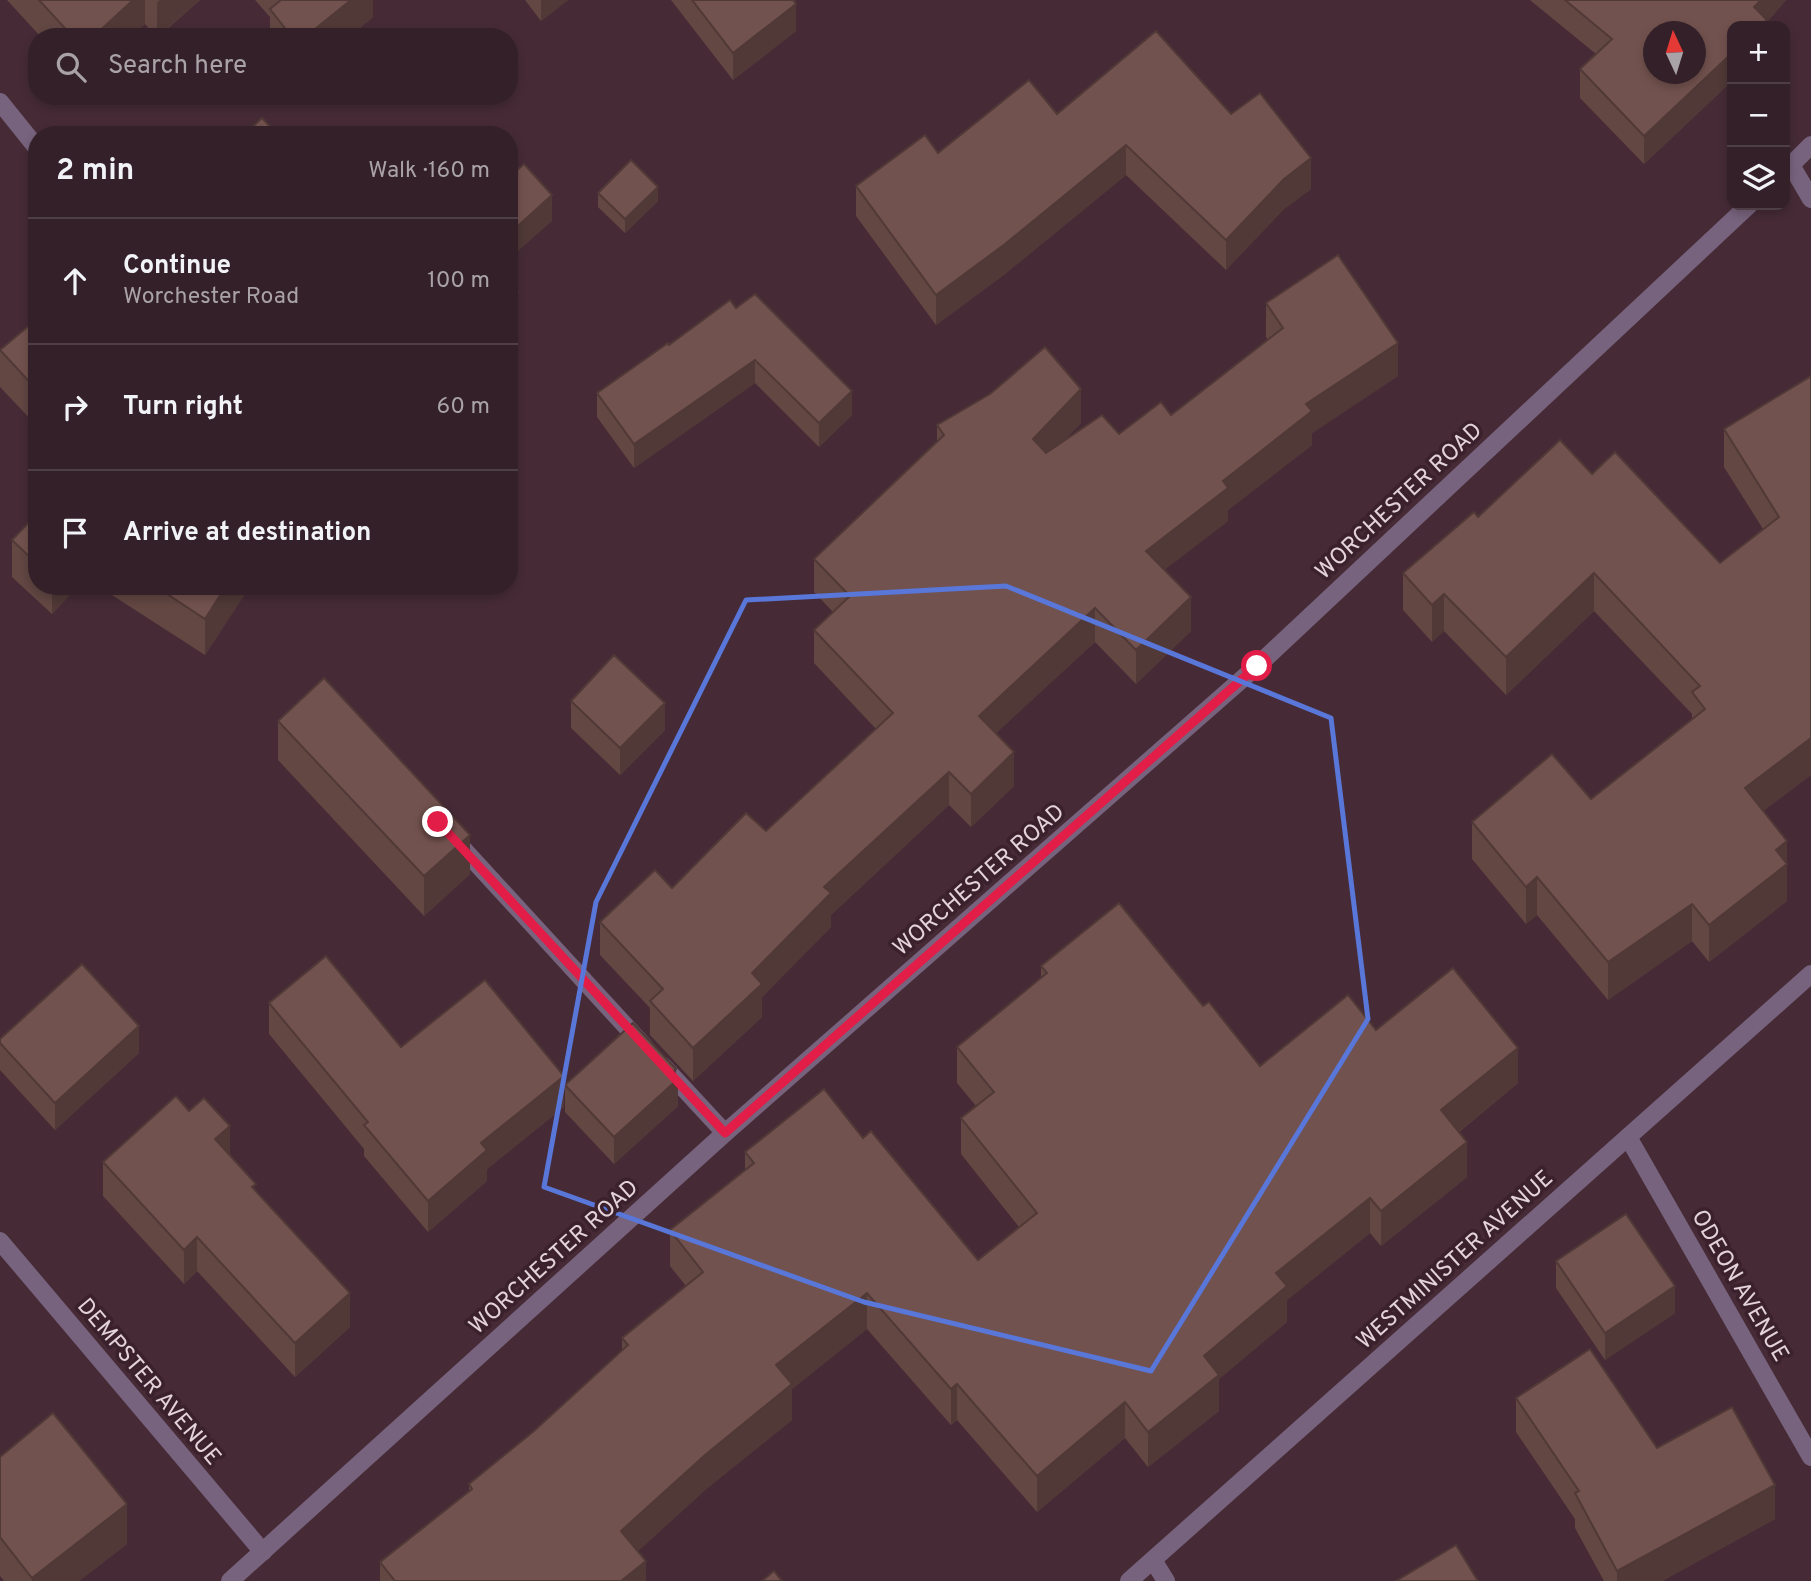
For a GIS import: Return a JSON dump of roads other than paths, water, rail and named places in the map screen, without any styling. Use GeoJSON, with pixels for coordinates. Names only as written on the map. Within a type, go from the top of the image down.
{"type":"FeatureCollection","features":[{"type":"Feature","properties":{"kind":"street"},"geometry":{"type":"LineString","coordinates":[[0,102],[28,137]]}},
{"type":"Feature","properties":{"kind":"street"},"geometry":{"type":"LineString","coordinates":[[1790,166],[1811,145]]}},
{"type":"Feature","properties":{"kind":"street"},"geometry":{"type":"LineString","coordinates":[[1790,171],[1811,199]]}},
{"type":"Feature","properties":{"kind":"street","name":"WORCHESTER ROAD"},"geometry":{"type":"LineString","coordinates":[[230,1581],[725,1133],[1257,666],[1744,210]]}},
{"type":"Feature","properties":{"kind":"street"},"geometry":{"type":"LineString","coordinates":[[438,822],[725,1133]]}},
{"type":"Feature","properties":{"kind":"street","name":"WESTMINISTER AVENUE"},"geometry":{"type":"LineString","coordinates":[[1129,1581],[1811,974]]}},
{"type":"Feature","properties":{"kind":"street","name":"ODEON AVENUE"},"geometry":{"type":"LineString","coordinates":[[1628,1137],[1811,1457]]}},
{"type":"Feature","properties":{"kind":"street","name":"DEMPSTER AVENUE"},"geometry":{"type":"LineString","coordinates":[[0,1241],[263,1552]]}},
{"type":"Feature","properties":{"kind":"street"},"geometry":{"type":"LineString","coordinates":[[1153,1560],[1166,1581]]}}]}
